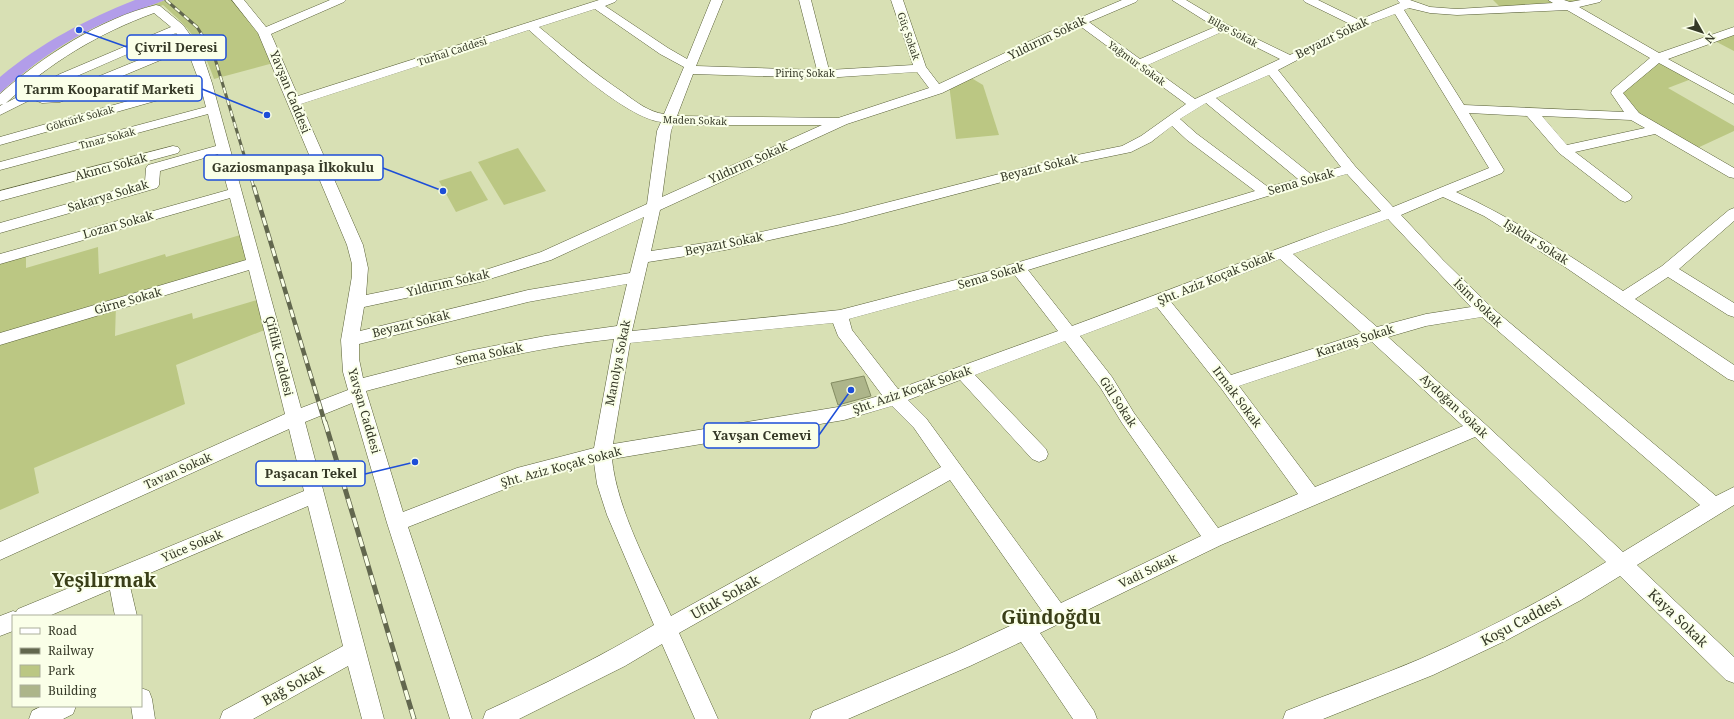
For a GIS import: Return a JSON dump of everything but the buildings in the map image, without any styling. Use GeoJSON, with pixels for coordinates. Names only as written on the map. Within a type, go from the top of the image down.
{"type":"FeatureCollection","features":[{"type":"Feature","properties":{"kind":"street","name":"Yavşan Caddesi"},"geometry":{"type":"LineString","coordinates":[[238,0],[264,32],[355,246],[361,275],[349,340],[349,357],[356,391],[461,719]]}},
{"type":"Feature","properties":{"kind":"street"},"geometry":{"type":"LineString","coordinates":[[264,32],[340,0]]}},
{"type":"Feature","properties":{"kind":"street","name":"Turhal Caddesi"},"geometry":{"type":"LineString","coordinates":[[292,100],[598,2],[611,0]]}},
{"type":"Feature","properties":{"kind":"street","name":"Manolya Sokak"},"geometry":{"type":"LineString","coordinates":[[707,719],[666,629],[614,504],[602,470],[602,453],[623,334],[654,206],[662,139],[668,120],[717,0]]}},
{"type":"Feature","properties":{"kind":"street"},"geometry":{"type":"LineString","coordinates":[[805,0],[824,74]]}},
{"type":"Feature","properties":{"kind":"street","name":"Güç Sokak"},"geometry":{"type":"LineString","coordinates":[[897,0],[920,68],[937,90]]}},
{"type":"Feature","properties":{"kind":"street"},"geometry":{"type":"LineString","coordinates":[[1093,0],[1104,12]]}},
{"type":"Feature","properties":{"kind":"street","name":"Yıldırım Sokak"},"geometry":{"type":"LineString","coordinates":[[357,303],[480,277],[546,256],[842,121],[937,90],[1081,20],[1132,0]]}},
{"type":"Feature","properties":{"kind":"street","name":"Bilge Sokak"},"geometry":{"type":"LineString","coordinates":[[1178,0],[1224,27],[1289,60]]}},
{"type":"Feature","properties":{"kind":"street"},"geometry":{"type":"LineString","coordinates":[[1309,0],[1359,24]]}},
{"type":"Feature","properties":{"kind":"street"},"geometry":{"type":"LineString","coordinates":[[1554,0],[1569,6],[1734,100]]}},
{"type":"Feature","properties":{"kind":"street"},"geometry":{"type":"LineString","coordinates":[[1403,4],[1447,12],[1569,6],[1596,0]]}},
{"type":"Feature","properties":{"kind":"street","name":"Turhal Caddesi"},"geometry":{"type":"LineString","coordinates":[[292,100],[531,26],[598,2]]}},
{"type":"Feature","properties":{"kind":"street","name":"Pirinç Sokak"},"geometry":{"type":"LineString","coordinates":[[598,2],[689,68],[824,74],[920,68]]}},
{"type":"Feature","properties":{"kind":"street"},"geometry":{"type":"LineString","coordinates":[[1403,4],[1460,109],[1634,116]]}},
{"type":"Feature","properties":{"kind":"street","name":"Beyazıt Sokak"},"geometry":{"type":"LineString","coordinates":[[641,258],[686,252],[749,240],[842,219],[1062,162],[1126,149],[1146,140],[1194,104],[1207,97],[1289,60],[1359,24],[1403,4]]}},
{"type":"Feature","properties":{"kind":"street","name":"Çiftlik Caddesi"},"geometry":{"type":"LineString","coordinates":[[0,101],[34,71],[70,46],[109,26],[156,8],[179,28],[197,54],[255,263],[373,719]]}},
{"type":"Feature","properties":{"kind":"street","name":"Yağmur Sokak"},"geometry":{"type":"LineString","coordinates":[[1081,20],[1138,64],[1194,104]]}},
{"type":"Feature","properties":{"kind":"street","name":"Maden Sokak"},"geometry":{"type":"LineString","coordinates":[[531,26],[582,69],[623,99],[654,117],[668,120],[842,121]]}},
{"type":"Feature","properties":{"kind":"street"},"geometry":{"type":"LineString","coordinates":[[1138,64],[1224,27]]}},
{"type":"Feature","properties":{"kind":"street"},"geometry":{"type":"LineString","coordinates":[[0,112],[82,69],[179,28]]}},
{"type":"Feature","properties":{"kind":"street"},"geometry":{"type":"LineString","coordinates":[[1734,31],[1658,58],[1618,90],[1617,93],[1634,116],[1734,174]]}},
{"type":"Feature","properties":{"kind":"street"},"geometry":{"type":"LineString","coordinates":[[32,94],[42,99],[55,99],[190,44]]}},
{"type":"Feature","properties":{"kind":"street","name":"İsim Sokak"},"geometry":{"type":"LineString","coordinates":[[1271,68],[1350,169],[1438,264],[1486,311],[1547,365],[1716,507]]}},
{"type":"Feature","properties":{"kind":"street","name":"Göktürk Sokak"},"geometry":{"type":"LineString","coordinates":[[0,141],[206,83]]}},
{"type":"Feature","properties":{"kind":"street"},"geometry":{"type":"LineString","coordinates":[[1207,97],[1309,180]]}},
{"type":"Feature","properties":{"kind":"street","name":"Tınaz Sokak"},"geometry":{"type":"LineString","coordinates":[[0,166],[213,109]]}},
{"type":"Feature","properties":{"kind":"street","name":"Şht. Aziz Koçak Sokak"},"geometry":{"type":"LineString","coordinates":[[397,523],[517,476],[602,453],[844,413],[871,406],[963,374],[1160,300],[1282,252],[1391,213],[1497,170],[1460,109]]}},
{"type":"Feature","properties":{"kind":"street"},"geometry":{"type":"LineString","coordinates":[[1530,112],[1564,150],[1626,197]]}},
{"type":"Feature","properties":{"kind":"street"},"geometry":{"type":"LineString","coordinates":[[1173,120],[1192,137],[1266,192]]}},
{"type":"Feature","properties":{"kind":"street"},"geometry":{"type":"LineString","coordinates":[[1564,150],[1657,129]]}},
{"type":"Feature","properties":{"kind":"street","name":"Akıncı Sokak"},"geometry":{"type":"LineString","coordinates":[[0,196],[222,142]]}},
{"type":"Feature","properties":{"kind":"street","name":"Sakarya Sokak"},"geometry":{"type":"LineString","coordinates":[[0,228],[152,185],[153,168],[222,142]]}},
{"type":"Feature","properties":{"kind":"street","name":"Sema Sokak"},"geometry":{"type":"LineString","coordinates":[[356,391],[466,358],[570,338],[840,316],[925,295],[1266,192],[1350,169]]}},
{"type":"Feature","properties":{"kind":"street","name":"Lozan Sokak"},"geometry":{"type":"LineString","coordinates":[[0,259],[236,192]]}},
{"type":"Feature","properties":{"kind":"street","name":"Işıklar Sokak"},"geometry":{"type":"LineString","coordinates":[[1444,192],[1489,213],[1624,298],[1734,374]]}},
{"type":"Feature","properties":{"kind":"street"},"geometry":{"type":"LineString","coordinates":[[1624,298],[1668,270],[1734,213]]}},
{"type":"Feature","properties":{"kind":"street","name":"Aydoğan Sokak"},"geometry":{"type":"LineString","coordinates":[[1282,252],[1478,428],[1622,564]]}},
{"type":"Feature","properties":{"kind":"street","name":"Girne Sokak"},"geometry":{"type":"LineString","coordinates":[[0,339],[255,263]]}},
{"type":"Feature","properties":{"kind":"street","name":"Gül Sokak"},"geometry":{"type":"LineString","coordinates":[[1018,268],[1106,382],[1128,418],[1214,539]]}},
{"type":"Feature","properties":{"kind":"street"},"geometry":{"type":"LineString","coordinates":[[1668,270],[1734,311]]}},
{"type":"Feature","properties":{"kind":"street","name":"Beyazıt Sokak"},"geometry":{"type":"LineString","coordinates":[[349,340],[509,300],[588,284],[637,277]]}},
{"type":"Feature","properties":{"kind":"street","name":"Irmak Sokak"},"geometry":{"type":"LineString","coordinates":[[1160,300],[1227,383],[1311,497]]}},
{"type":"Feature","properties":{"kind":"street","name":"Karataş Sokak"},"geometry":{"type":"LineString","coordinates":[[1227,383],[1375,334],[1426,320],[1486,311]]}},
{"type":"Feature","properties":{"kind":"street"},"geometry":{"type":"LineString","coordinates":[[840,316],[844,332],[895,398],[920,423],[1058,616]]}},
{"type":"Feature","properties":{"kind":"street"},"geometry":{"type":"LineString","coordinates":[[963,374],[1039,454]]}},
{"type":"Feature","properties":{"kind":"street","name":"Tavan Sokak"},"geometry":{"type":"LineString","coordinates":[[0,551],[356,391]]}},
{"type":"Feature","properties":{"kind":"street","name":"Vadi Sokak"},"geometry":{"type":"LineString","coordinates":[[821,719],[1058,616],[1214,539],[1478,428]]}},
{"type":"Feature","properties":{"kind":"street","name":"Ufuk Sokak"},"geometry":{"type":"LineString","coordinates":[[494,719],[544,696],[616,659],[666,629],[954,469]]}},
{"type":"Feature","properties":{"kind":"street","name":"Yüce Sokak"},"geometry":{"type":"LineString","coordinates":[[27,615],[315,495]]}},
{"type":"Feature","properties":{"kind":"street","name":"Koşu Caddesi"},"geometry":{"type":"LineString","coordinates":[[1294,719],[1425,668],[1499,633],[1574,593],[1734,495]]}},
{"type":"Feature","properties":{"kind":"street","name":"Kaya Sokak"},"geometry":{"type":"LineString","coordinates":[[1622,564],[1734,672]]}},
{"type":"Feature","properties":{"kind":"street"},"geometry":{"type":"LineString","coordinates":[[118,577],[126,615]]}},
{"type":"Feature","properties":{"kind":"street"},"geometry":{"type":"LineString","coordinates":[[0,626],[12,621]]}},
{"type":"Feature","properties":{"kind":"street"},"geometry":{"type":"LineString","coordinates":[[1025,630],[1086,719]]}},
{"type":"Feature","properties":{"kind":"street","name":"Bağ Sokak"},"geometry":{"type":"LineString","coordinates":[[230,719],[355,651]]}},
{"type":"Feature","properties":{"kind":"street"},"geometry":{"type":"LineString","coordinates":[[142,706],[144,719]]}},
{"type":"Feature","properties":{"kind":"street"},"geometry":{"type":"LineString","coordinates":[[40,719],[63,707]]}},
{"type":"Feature","properties":{"kind":"green space"},"geometry":{"type":"Polygon","coordinates":[[[165,0],[238,0],[277,62],[214,79],[200,46],[181,22],[163,5],[109,26],[0,101],[1,92],[25,72],[63,45],[105,23],[165,0]]]}},
{"type":"Feature","properties":{"kind":"green space"},"geometry":{"type":"Polygon","coordinates":[[[1493,0],[1596,0],[1503,10],[1493,0]]]}},
{"type":"Feature","properties":{"kind":"green space"},"geometry":{"type":"Polygon","coordinates":[[[1734,31],[1734,51],[1711,39],[1734,31]]]}},
{"type":"Feature","properties":{"kind":"green space"},"geometry":{"type":"Polygon","coordinates":[[[1658,58],[1694,78],[1668,88],[1734,126],[1734,131],[1693,150],[1634,116],[1618,90],[1658,58]]]}},
{"type":"Feature","properties":{"kind":"green space"},"geometry":{"type":"Polygon","coordinates":[[[968,76],[983,85],[999,135],[956,139],[949,84],[968,76]]]}},
{"type":"Feature","properties":{"kind":"green space"},"geometry":{"type":"Polygon","coordinates":[[[518,148],[546,191],[504,205],[478,162],[518,148]]]}},
{"type":"Feature","properties":{"kind":"green space"},"geometry":{"type":"Polygon","coordinates":[[[471,171],[488,200],[456,212],[439,181],[471,171]]]}},
{"type":"Feature","properties":{"kind":"green space"},"geometry":{"type":"Polygon","coordinates":[[[247,233],[255,263],[116,305],[115,336],[192,313],[193,319],[264,298],[272,327],[176,365],[185,404],[34,468],[39,493],[0,510],[0,259],[26,251],[26,268],[98,247],[99,274],[165,254],[166,257],[247,233]]]}},
{"type":"Feature","properties":{"kind":"shaded area"},"geometry":{"type":"Polygon","coordinates":[[[135,0],[165,0],[112,20],[76,37],[49,54],[0,93],[0,77],[16,64],[64,33],[135,0]]]}},
{"type":"Feature","properties":{"kind":"railway"},"geometry":{"type":"LineString","coordinates":[[166,0],[197,27],[213,52],[254,188]]}},
{"type":"Feature","properties":{"kind":"railway"},"geometry":{"type":"LineString","coordinates":[[254,187],[325,423]]}},
{"type":"Feature","properties":{"kind":"railway"},"geometry":{"type":"LineString","coordinates":[[325,422],[414,719]]}},
{"type":"Feature","properties":{"kind":"place","name":"Çivril Deresi"},"geometry":{"type":"Point","coordinates":[79,30]}},
{"type":"Feature","properties":{"kind":"place","name":"Tarım Kooparatif Marketi"},"geometry":{"type":"Point","coordinates":[267,115]}},
{"type":"Feature","properties":{"kind":"place","name":"Gaziosmanpaşa İlkokulu"},"geometry":{"type":"Point","coordinates":[443,191]}},
{"type":"Feature","properties":{"kind":"place","name":"Yavşan Cemevi"},"geometry":{"type":"Point","coordinates":[851,390]}},
{"type":"Feature","properties":{"kind":"place","name":"Paşacan Tekel"},"geometry":{"type":"Point","coordinates":[415,462]}},
{"type":"Feature","properties":{"kind":"district","name":"Yeşilırmak"},"geometry":{"type":"Point","coordinates":[104,580]}},
{"type":"Feature","properties":{"kind":"district","name":"Gündoğdu"},"geometry":{"type":"Point","coordinates":[1051,617]}}]}
